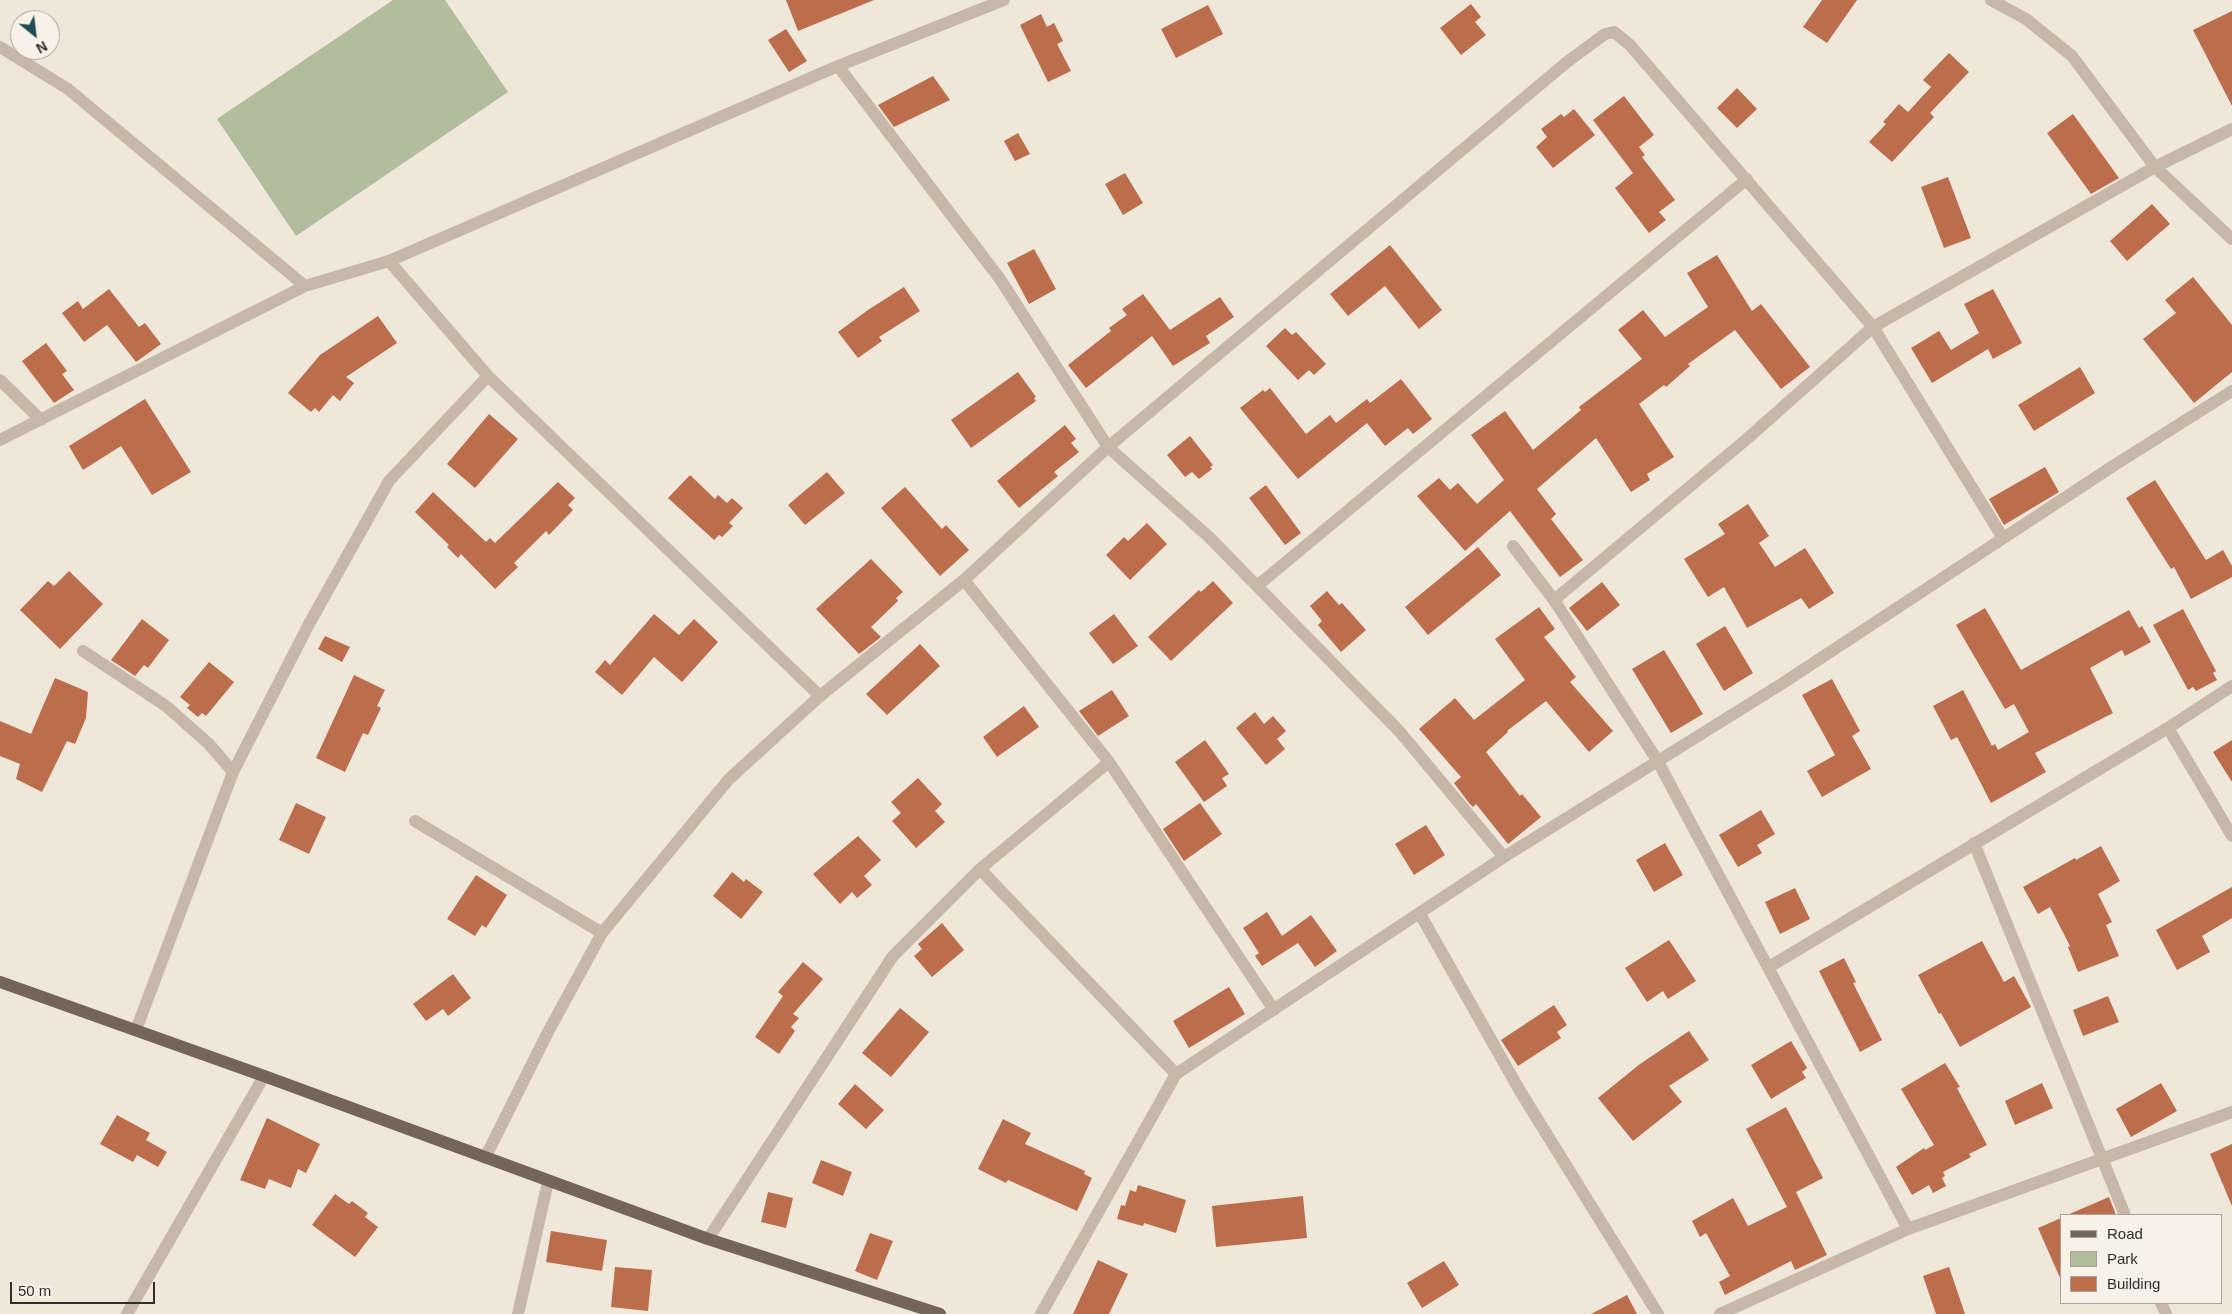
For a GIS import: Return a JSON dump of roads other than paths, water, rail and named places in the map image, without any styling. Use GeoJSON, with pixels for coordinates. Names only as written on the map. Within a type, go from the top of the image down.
{"type":"FeatureCollection","features":[{"type":"Feature","properties":{"kind":"main road"},"geometry":{"type":"LineString","coordinates":[[0,982],[264,1076],[548,1182],[708,1239],[940,1314]]}},
{"type":"Feature","properties":{"kind":"street"},"geometry":{"type":"LineString","coordinates":[[0,440],[305,286],[389,260],[977,5],[1004,0]]}},
{"type":"Feature","properties":{"kind":"street"},"geometry":{"type":"LineString","coordinates":[[1991,0],[2026,19],[2072,56],[2156,167],[2232,240]]}},
{"type":"Feature","properties":{"kind":"street"},"geometry":{"type":"LineString","coordinates":[[485,1158],[548,1032],[602,932],[728,779],[820,696],[964,580],[1108,447],[1567,62],[1604,34],[1614,32],[1630,45],[1873,327],[2002,538]]}},
{"type":"Feature","properties":{"kind":"street"},"geometry":{"type":"LineString","coordinates":[[0,48],[68,89],[305,286]]}},
{"type":"Feature","properties":{"kind":"street"},"geometry":{"type":"LineString","coordinates":[[838,66],[1000,279],[1108,447],[1209,537],[1400,732],[1504,857]]}},
{"type":"Feature","properties":{"kind":"street"},"geometry":{"type":"LineString","coordinates":[[1554,600],[1748,438],[1873,327],[2156,167],[2232,130]]}},
{"type":"Feature","properties":{"kind":"street"},"geometry":{"type":"LineString","coordinates":[[1257,586],[1747,179]]}},
{"type":"Feature","properties":{"kind":"street"},"geometry":{"type":"LineString","coordinates":[[389,260],[488,376],[820,696]]}},
{"type":"Feature","properties":{"kind":"street"},"geometry":{"type":"LineString","coordinates":[[136,1030],[233,772],[309,624],[389,480],[488,376]]}},
{"type":"Feature","properties":{"kind":"street"},"geometry":{"type":"LineString","coordinates":[[0,380],[41,420]]}},
{"type":"Feature","properties":{"kind":"street"},"geometry":{"type":"LineString","coordinates":[[1040,1314],[1176,1074],[1504,857],[1783,683],[2002,538],[2232,390]]}},
{"type":"Feature","properties":{"kind":"street"},"geometry":{"type":"LineString","coordinates":[[1513,546],[1554,600],[1657,760],[1908,1229]]}},
{"type":"Feature","properties":{"kind":"street"},"geometry":{"type":"LineString","coordinates":[[964,580],[1108,762],[1274,1010]]}},
{"type":"Feature","properties":{"kind":"street"},"geometry":{"type":"LineString","coordinates":[[83,651],[166,706],[209,744],[233,772]]}},
{"type":"Feature","properties":{"kind":"street"},"geometry":{"type":"LineString","coordinates":[[1769,967],[2168,728],[2232,686]]}},
{"type":"Feature","properties":{"kind":"street"},"geometry":{"type":"LineString","coordinates":[[2168,728],[2232,836]]}},
{"type":"Feature","properties":{"kind":"street"},"geometry":{"type":"LineString","coordinates":[[708,1239],[893,956],[980,869],[1108,762]]}},
{"type":"Feature","properties":{"kind":"street"},"geometry":{"type":"LineString","coordinates":[[415,821],[602,932]]}},
{"type":"Feature","properties":{"kind":"street"},"geometry":{"type":"LineString","coordinates":[[1974,843],[2125,1214]]}},
{"type":"Feature","properties":{"kind":"street"},"geometry":{"type":"LineString","coordinates":[[980,869],[1176,1074]]}},
{"type":"Feature","properties":{"kind":"street"},"geometry":{"type":"LineString","coordinates":[[1420,914],[1520,1091],[1658,1314]]}},
{"type":"Feature","properties":{"kind":"street"},"geometry":{"type":"LineString","coordinates":[[127,1314],[264,1076]]}},
{"type":"Feature","properties":{"kind":"street"},"geometry":{"type":"LineString","coordinates":[[1720,1314],[1908,1229],[2232,1112]]}},
{"type":"Feature","properties":{"kind":"street"},"geometry":{"type":"LineString","coordinates":[[518,1314],[548,1182]]}}]}
